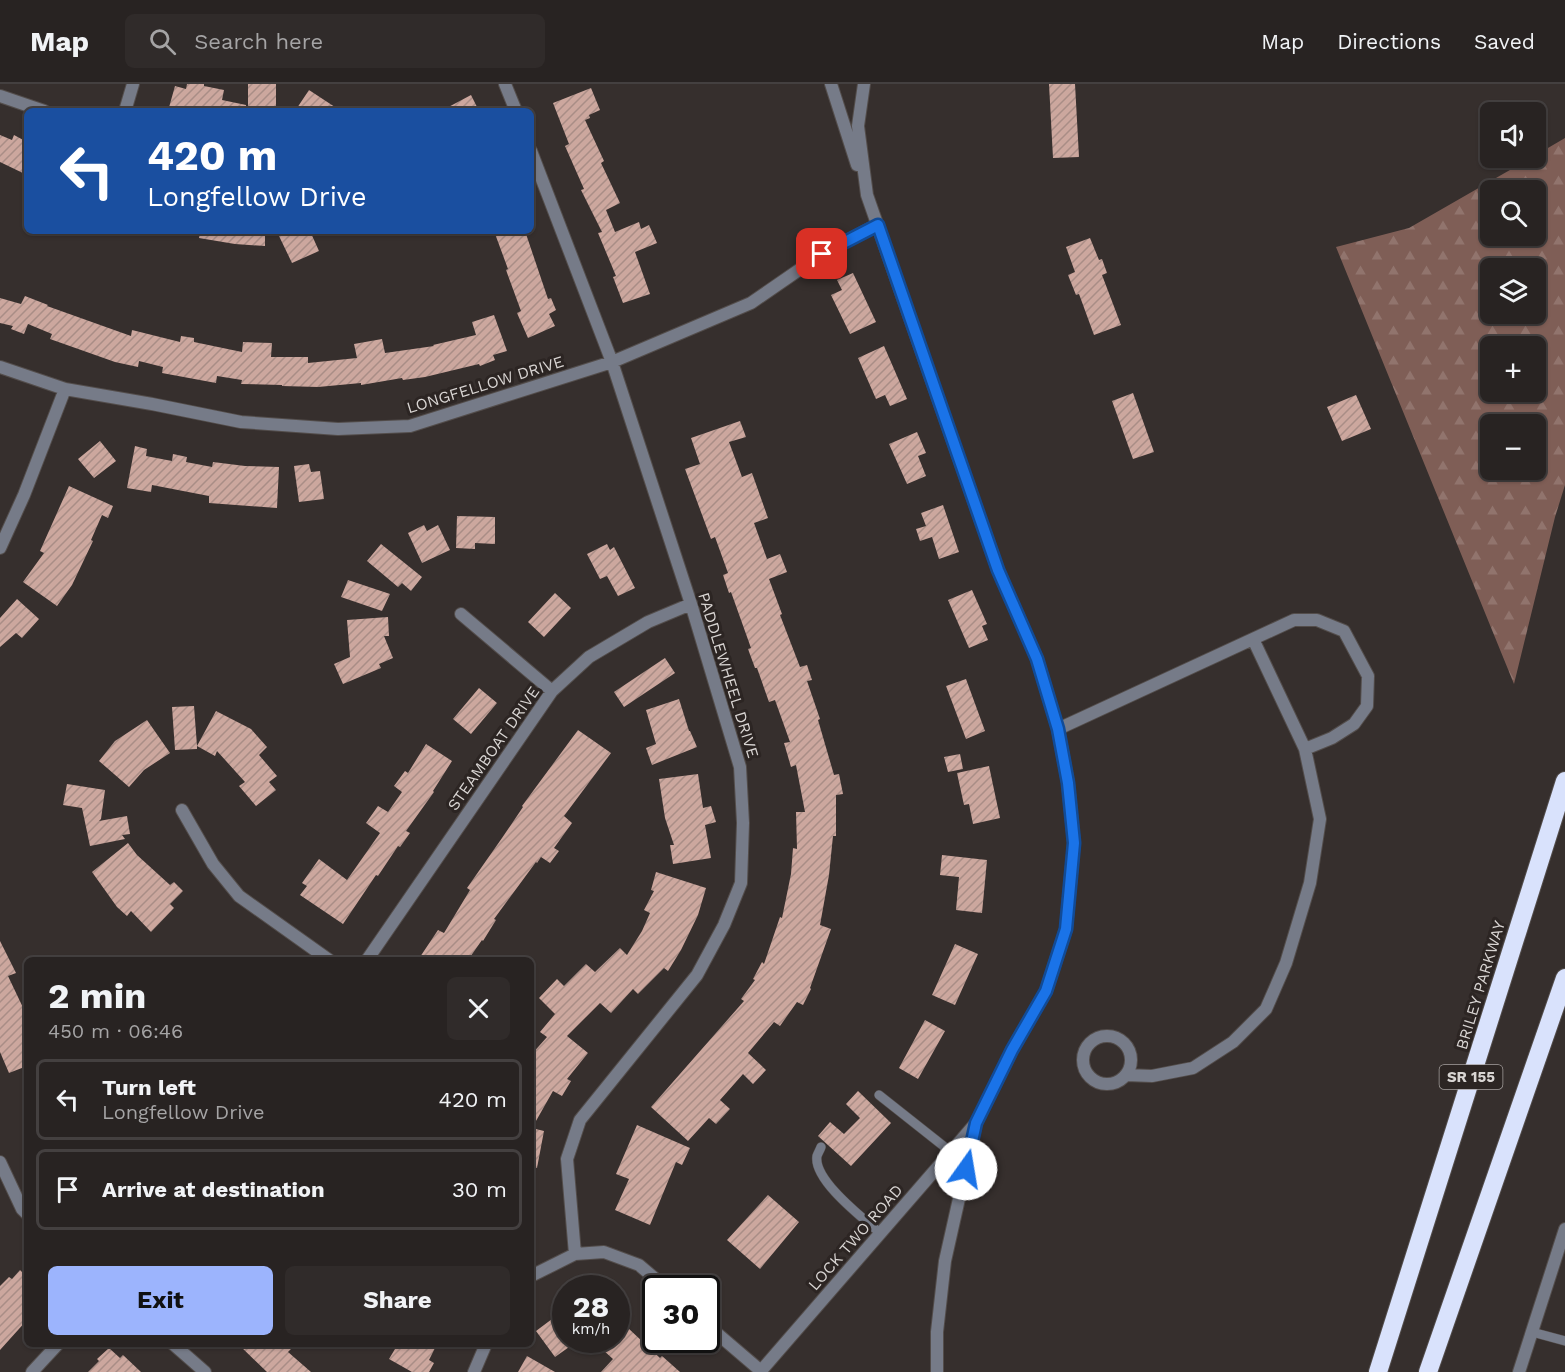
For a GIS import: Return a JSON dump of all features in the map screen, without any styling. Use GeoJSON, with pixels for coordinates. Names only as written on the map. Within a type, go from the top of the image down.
{"type":"FeatureCollection","features":[{"type":"Feature","properties":{"kind":"highway","name":"BRILEY PARKWAY"},"geometry":{"type":"LineString","coordinates":[[1378,1372],[1565,781]]}},
{"type":"Feature","properties":{"kind":"highway","name":"SR 155"},"geometry":{"type":"LineString","coordinates":[[1428,1372],[1565,978]]}},
{"type":"Feature","properties":{"kind":"street"},"geometry":{"type":"LineString","coordinates":[[125,108],[133,84]]}},
{"type":"Feature","properties":{"kind":"street"},"geometry":{"type":"LineString","coordinates":[[505,84],[515,108]]}},
{"type":"Feature","properties":{"kind":"street"},"geometry":{"type":"LineString","coordinates":[[831,84],[867,195],[998,570],[1037,659],[1058,729],[1068,783],[1074,843],[1066,929],[1046,991],[1012,1050],[976,1123],[945,1261],[938,1332],[937,1372]]}},
{"type":"Feature","properties":{"kind":"street"},"geometry":{"type":"LineString","coordinates":[[864,84],[858,126],[867,195]]}},
{"type":"Feature","properties":{"kind":"street"},"geometry":{"type":"LineString","coordinates":[[0,96],[35,108]]}},
{"type":"Feature","properties":{"kind":"street","name":"PADDLEWHEEL DRIVE"},"geometry":{"type":"LineString","coordinates":[[534,159],[612,362],[691,604],[740,767],[743,823],[741,883],[724,925],[697,975],[580,1120],[567,1159],[575,1254]]}},
{"type":"Feature","properties":{"kind":"street","name":"LONGFELLOW DRIVE"},"geometry":{"type":"LineString","coordinates":[[0,367],[65,389],[241,422],[338,429],[410,426],[612,362],[751,303],[822,254],[878,225]]}},
{"type":"Feature","properties":{"kind":"street"},"geometry":{"type":"LineString","coordinates":[[0,548],[24,495],[65,389]]}},
{"type":"Feature","properties":{"kind":"street","name":"STEAMBOAT DRIVE"},"geometry":{"type":"LineString","coordinates":[[369,957],[552,691],[589,657],[648,622],[691,604]]}},
{"type":"Feature","properties":{"kind":"street"},"geometry":{"type":"LineString","coordinates":[[461,614],[552,691]]}},
{"type":"Feature","properties":{"kind":"street"},"geometry":{"type":"LineString","coordinates":[[1058,729],[1294,620],[1317,620],[1344,631],[1368,676],[1367,706],[1354,724],[1332,738],[1305,749]]}},
{"type":"Feature","properties":{"kind":"street"},"geometry":{"type":"LineString","coordinates":[[1126,1075],[1152,1076],[1193,1068],[1233,1042],[1266,1009],[1286,963],[1310,883],[1320,819],[1305,749],[1253,639]]}},
{"type":"Feature","properties":{"kind":"street"},"geometry":{"type":"LineString","coordinates":[[182,810],[213,864],[240,896],[325,957]]}},
{"type":"Feature","properties":{"kind":"street","name":"LOCK TWO ROAD"},"geometry":{"type":"LineString","coordinates":[[760,1372],[976,1123]]}},
{"type":"Feature","properties":{"kind":"street"},"geometry":{"type":"LineString","coordinates":[[0,1162],[24,1211]]}},
{"type":"Feature","properties":{"kind":"street"},"geometry":{"type":"LineString","coordinates":[[1519,1372],[1565,1228]]}},
{"type":"Feature","properties":{"kind":"street"},"geometry":{"type":"LineString","coordinates":[[534,1274],[575,1254],[604,1252],[639,1265],[651,1275]]}},
{"type":"Feature","properties":{"kind":"street"},"geometry":{"type":"LineString","coordinates":[[720,1336],[760,1372]]}},
{"type":"Feature","properties":{"kind":"street"},"geometry":{"type":"LineString","coordinates":[[32,1372],[55,1347]]}},
{"type":"Feature","properties":{"kind":"street"},"geometry":{"type":"LineString","coordinates":[[177,1347],[206,1372]]}},
{"type":"Feature","properties":{"kind":"street"},"geometry":{"type":"LineString","coordinates":[[474,1372],[485,1347]]}},
{"type":"Feature","properties":{"kind":"lane"},"geometry":{"type":"LineString","coordinates":[[879,1095],[951,1152]]}},
{"type":"Feature","properties":{"kind":"lane"},"geometry":{"type":"LineString","coordinates":[[821,1147],[817,1156],[819,1169],[826,1183],[880,1233]]}},
{"type":"Feature","properties":{"kind":"lane"},"geometry":{"type":"LineString","coordinates":[[1532,1332],[1565,1341]]}},
{"type":"Feature","properties":{"kind":"green space"},"geometry":{"type":"Polygon","coordinates":[[[1565,138],[1565,485],[1514,684],[1336,247],[1409,228],[1480,187],[1480,246],[1546,246],[1546,180],[1493,180],[1514,168],[1546,168],[1546,149],[1565,138]]]}},
{"type":"Feature","properties":{"kind":"building"},"geometry":{"type":"Polygon","coordinates":[[[187,84],[204,84],[204,86],[224,90],[222,100],[246,105],[246,108],[169,108],[175,86],[186,89],[187,84]]]}},
{"type":"Feature","properties":{"kind":"building"},"geometry":{"type":"Polygon","coordinates":[[[248,84],[276,84],[276,108],[248,108],[248,84]]]}},
{"type":"Feature","properties":{"kind":"building"},"geometry":{"type":"Polygon","coordinates":[[[1049,84],[1075,84],[1079,157],[1053,158],[1049,84]]]}},
{"type":"Feature","properties":{"kind":"building"},"geometry":{"type":"Polygon","coordinates":[[[591,88],[600,110],[589,115],[590,118],[585,120],[604,161],[601,163],[620,203],[606,210],[615,232],[639,222],[641,229],[649,225],[657,243],[635,252],[650,294],[623,303],[613,277],[616,276],[598,233],[602,232],[581,190],[584,189],[565,146],[569,144],[553,103],[591,88]]]}},
{"type":"Feature","properties":{"kind":"building"},"geometry":{"type":"Polygon","coordinates":[[[309,90],[336,108],[297,108],[309,90]]]}},
{"type":"Feature","properties":{"kind":"building"},"geometry":{"type":"Polygon","coordinates":[[[471,95],[478,108],[447,108],[471,95]]]}},
{"type":"Feature","properties":{"kind":"building"},"geometry":{"type":"Polygon","coordinates":[[[0,135],[12,140],[14,135],[24,140],[24,174],[0,162],[0,135]]]}},
{"type":"Feature","properties":{"kind":"building"},"geometry":{"type":"Polygon","coordinates":[[[200,234],[265,234],[265,246],[235,244],[199,238],[200,234]]]}},
{"type":"Feature","properties":{"kind":"building"},"geometry":{"type":"Polygon","coordinates":[[[311,234],[319,251],[292,263],[279,236],[311,234]]]}},
{"type":"Feature","properties":{"kind":"building"},"geometry":{"type":"Polygon","coordinates":[[[495,234],[526,234],[548,299],[551,298],[556,310],[549,314],[555,326],[528,338],[517,313],[521,311],[506,270],[508,269],[495,234]]]}},
{"type":"Feature","properties":{"kind":"building"},"geometry":{"type":"Polygon","coordinates":[[[1090,238],[1107,273],[1102,275],[1121,325],[1094,335],[1079,294],[1076,295],[1068,275],[1075,272],[1066,247],[1090,238]]]}},
{"type":"Feature","properties":{"kind":"building"},"geometry":{"type":"Polygon","coordinates":[[[853,273],[876,322],[850,334],[831,295],[842,290],[837,280],[853,273]]]}},
{"type":"Feature","properties":{"kind":"building"},"geometry":{"type":"Polygon","coordinates":[[[25,296],[131,336],[132,330],[180,342],[181,336],[194,338],[194,342],[242,352],[243,342],[272,343],[271,357],[308,357],[308,363],[357,358],[354,344],[382,339],[385,353],[434,346],[476,335],[472,322],[494,315],[507,351],[493,355],[495,360],[480,366],[479,364],[425,377],[403,380],[402,378],[361,385],[361,383],[318,387],[241,384],[242,380],[217,376],[216,383],[162,373],[163,367],[139,361],[138,367],[115,362],[50,339],[52,334],[28,324],[24,334],[11,329],[13,326],[0,323],[0,298],[21,304],[25,296]]]}},
{"type":"Feature","properties":{"kind":"building"},"geometry":{"type":"Polygon","coordinates":[[[884,346],[907,399],[890,406],[885,395],[876,399],[858,358],[884,346]]]}},
{"type":"Feature","properties":{"kind":"building"},"geometry":{"type":"Polygon","coordinates":[[[1133,393],[1154,452],[1133,459],[1112,401],[1133,393]]]}},
{"type":"Feature","properties":{"kind":"building"},"geometry":{"type":"Polygon","coordinates":[[[1356,395],[1371,429],[1342,441],[1327,407],[1356,395]]]}},
{"type":"Feature","properties":{"kind":"building"},"geometry":{"type":"Polygon","coordinates":[[[740,421],[746,437],[729,442],[742,477],[752,473],[768,518],[754,523],[767,559],[780,554],[787,572],[769,579],[800,667],[807,665],[812,680],[807,681],[820,719],[818,720],[834,775],[839,774],[843,794],[836,795],[836,836],[833,836],[820,925],[831,929],[811,989],[803,1005],[797,1002],[780,1026],[774,1022],[748,1053],[766,1070],[753,1084],[743,1074],[720,1100],[730,1109],[716,1124],[709,1118],[688,1141],[651,1107],[744,1001],[741,999],[755,980],[753,979],[762,962],[764,964],[780,917],[782,918],[791,874],[793,848],[797,849],[796,812],[805,812],[796,765],[791,767],[784,743],[790,742],[775,700],[769,702],[757,668],[755,668],[748,649],[751,648],[723,575],[728,573],[715,537],[711,539],[685,469],[700,464],[691,438],[740,421]]]}},
{"type":"Feature","properties":{"kind":"building"},"geometry":{"type":"Polygon","coordinates":[[[917,432],[926,453],[918,456],[926,476],[907,484],[889,444],[917,432]]]}},
{"type":"Feature","properties":{"kind":"building"},"geometry":{"type":"Polygon","coordinates":[[[100,441],[116,461],[94,478],[78,459],[100,441]]]}},
{"type":"Feature","properties":{"kind":"building"},"geometry":{"type":"Polygon","coordinates":[[[135,446],[147,449],[146,456],[172,461],[173,454],[187,457],[186,462],[212,467],[213,462],[279,467],[277,508],[209,503],[209,496],[152,485],[151,492],[127,488],[135,446]]]}},
{"type":"Feature","properties":{"kind":"building"},"geometry":{"type":"Polygon","coordinates":[[[309,464],[311,472],[320,471],[324,499],[299,502],[294,466],[309,464]]]}},
{"type":"Feature","properties":{"kind":"building"},"geometry":{"type":"Polygon","coordinates":[[[69,486],[113,506],[108,518],[102,515],[91,540],[93,541],[72,585],[57,606],[23,582],[44,553],[40,551],[69,486]]]}},
{"type":"Feature","properties":{"kind":"building"},"geometry":{"type":"Polygon","coordinates":[[[943,505],[959,552],[939,559],[932,537],[920,541],[916,529],[926,526],[921,513],[943,505]]]}},
{"type":"Feature","properties":{"kind":"building"},"geometry":{"type":"Polygon","coordinates":[[[457,516],[495,517],[495,544],[475,543],[475,549],[456,548],[457,516]]]}},
{"type":"Feature","properties":{"kind":"building"},"geometry":{"type":"Polygon","coordinates":[[[424,525],[427,531],[438,525],[450,550],[422,563],[408,533],[424,525]]]}},
{"type":"Feature","properties":{"kind":"building"},"geometry":{"type":"Polygon","coordinates":[[[381,544],[422,577],[411,591],[402,583],[398,587],[367,561],[381,544]]]}},
{"type":"Feature","properties":{"kind":"building"},"geometry":{"type":"Polygon","coordinates":[[[607,544],[610,550],[614,547],[635,588],[618,596],[607,576],[600,579],[587,554],[607,544]]]}},
{"type":"Feature","properties":{"kind":"building"},"geometry":{"type":"Polygon","coordinates":[[[348,580],[390,594],[382,611],[341,597],[348,580]]]}},
{"type":"Feature","properties":{"kind":"building"},"geometry":{"type":"Polygon","coordinates":[[[972,590],[987,624],[982,626],[988,640],[969,648],[948,600],[972,590]]]}},
{"type":"Feature","properties":{"kind":"building"},"geometry":{"type":"Polygon","coordinates":[[[555,593],[571,608],[544,637],[528,622],[555,593]]]}},
{"type":"Feature","properties":{"kind":"building"},"geometry":{"type":"Polygon","coordinates":[[[17,599],[39,619],[22,638],[16,633],[0,647],[0,618],[17,599]]]}},
{"type":"Feature","properties":{"kind":"building"},"geometry":{"type":"Polygon","coordinates":[[[388,617],[389,636],[384,636],[393,658],[379,664],[381,668],[343,684],[334,664],[350,657],[347,620],[388,617]]]}},
{"type":"Feature","properties":{"kind":"building"},"geometry":{"type":"Polygon","coordinates":[[[665,658],[675,673],[624,707],[614,692],[665,658]]]}},
{"type":"Feature","properties":{"kind":"building"},"geometry":{"type":"Polygon","coordinates":[[[966,679],[985,731],[966,739],[946,686],[966,679]]]}},
{"type":"Feature","properties":{"kind":"building"},"geometry":{"type":"Polygon","coordinates":[[[479,688],[497,703],[471,734],[453,719],[479,688]]]}},
{"type":"Feature","properties":{"kind":"building"},"geometry":{"type":"Polygon","coordinates":[[[679,699],[689,731],[697,747],[652,765],[646,748],[656,744],[646,710],[679,699]]]}},
{"type":"Feature","properties":{"kind":"building"},"geometry":{"type":"Polygon","coordinates":[[[194,706],[197,749],[175,750],[172,707],[194,706]]]}},
{"type":"Feature","properties":{"kind":"building"},"geometry":{"type":"Polygon","coordinates":[[[216,711],[251,729],[267,747],[259,755],[277,776],[269,782],[276,790],[256,806],[239,786],[245,782],[217,751],[215,756],[197,746],[216,711]]]}},
{"type":"Feature","properties":{"kind":"building"},"geometry":{"type":"Polygon","coordinates":[[[147,720],[170,753],[144,770],[129,787],[99,761],[115,741],[147,720]]]}},
{"type":"Feature","properties":{"kind":"building"},"geometry":{"type":"Polygon","coordinates":[[[578,730],[611,753],[564,816],[572,823],[554,848],[559,851],[550,863],[541,857],[536,862],[494,919],[496,920],[483,941],[470,957],[420,957],[438,930],[444,933],[470,890],[467,888],[522,806],[578,730]]]}},
{"type":"Feature","properties":{"kind":"building"},"geometry":{"type":"Polygon","coordinates":[[[426,744],[452,761],[434,792],[406,831],[410,833],[400,847],[398,846],[378,876],[376,875],[343,924],[300,895],[307,886],[302,883],[319,859],[347,880],[380,833],[366,823],[378,806],[388,812],[402,792],[394,786],[405,771],[408,773],[426,744]]]}},
{"type":"Feature","properties":{"kind":"building"},"geometry":{"type":"Polygon","coordinates":[[[960,754],[963,769],[948,772],[944,757],[960,754]]]}},
{"type":"Feature","properties":{"kind":"building"},"geometry":{"type":"Polygon","coordinates":[[[989,766],[1000,818],[973,824],[969,804],[964,805],[957,773],[989,766]]]}},
{"type":"Feature","properties":{"kind":"building"},"geometry":{"type":"Polygon","coordinates":[[[698,774],[703,808],[711,806],[716,822],[705,825],[711,858],[673,864],[670,845],[674,845],[665,818],[659,779],[698,774]]]}},
{"type":"Feature","properties":{"kind":"building"},"geometry":{"type":"Polygon","coordinates":[[[67,784],[105,790],[99,821],[127,816],[130,834],[122,835],[125,839],[90,846],[82,808],[63,805],[67,784]]]}},
{"type":"Feature","properties":{"kind":"building"},"geometry":{"type":"Polygon","coordinates":[[[128,843],[137,855],[170,885],[174,882],[183,891],[170,904],[174,908],[151,932],[131,911],[127,916],[117,907],[92,872],[128,843]]]}},
{"type":"Feature","properties":{"kind":"building"},"geometry":{"type":"Polygon","coordinates":[[[942,855],[987,860],[982,913],[956,910],[959,877],[940,875],[942,855]]]}},
{"type":"Feature","properties":{"kind":"building"},"geometry":{"type":"Polygon","coordinates":[[[656,872],[706,888],[698,915],[668,971],[664,968],[638,994],[633,989],[611,1013],[600,1003],[567,1036],[588,1053],[567,1079],[571,1081],[562,1096],[553,1091],[534,1124],[534,1052],[547,1037],[540,1032],[555,1014],[539,998],[557,979],[564,986],[586,964],[595,972],[620,948],[627,955],[650,913],[644,910],[654,891],[651,890],[656,872]]]}},
{"type":"Feature","properties":{"kind":"building"},"geometry":{"type":"Polygon","coordinates":[[[0,941],[16,973],[8,976],[24,1010],[24,1067],[9,1073],[0,1052],[0,941]]]}},
{"type":"Feature","properties":{"kind":"building"},"geometry":{"type":"Polygon","coordinates":[[[955,944],[978,954],[955,1005],[932,995],[955,944]]]}},
{"type":"Feature","properties":{"kind":"building"},"geometry":{"type":"Polygon","coordinates":[[[925,1020],[945,1031],[918,1079],[899,1068],[925,1020]]]}},
{"type":"Feature","properties":{"kind":"building"},"geometry":{"type":"Polygon","coordinates":[[[858,1091],[891,1123],[851,1166],[818,1136],[830,1122],[844,1134],[860,1118],[846,1104],[858,1091]]]}},
{"type":"Feature","properties":{"kind":"building"},"geometry":{"type":"Polygon","coordinates":[[[637,1125],[690,1148],[682,1165],[676,1162],[650,1225],[615,1210],[629,1179],[616,1174],[637,1125]]]}},
{"type":"Feature","properties":{"kind":"building"},"geometry":{"type":"Polygon","coordinates":[[[534,1128],[544,1131],[537,1168],[534,1168],[534,1128]]]}},
{"type":"Feature","properties":{"kind":"building"},"geometry":{"type":"Polygon","coordinates":[[[768,1195],[799,1222],[760,1269],[727,1240],[768,1195]]]}},
{"type":"Feature","properties":{"kind":"building"},"geometry":{"type":"Polygon","coordinates":[[[20,1270],[24,1274],[24,1323],[0,1350],[0,1286],[9,1277],[12,1279],[20,1270]]]}},
{"type":"Feature","properties":{"kind":"building"},"geometry":{"type":"Polygon","coordinates":[[[552,1319],[552,1353],[536,1331],[552,1319]]]}},
{"type":"Feature","properties":{"kind":"building"},"geometry":{"type":"Polygon","coordinates":[[[630,1330],[642,1341],[642,1353],[655,1353],[660,1358],[662,1356],[680,1372],[601,1372],[613,1359],[606,1353],[630,1353],[630,1330]]]}},
{"type":"Feature","properties":{"kind":"building"},"geometry":{"type":"Polygon","coordinates":[[[241,1347],[293,1347],[288,1352],[311,1372],[267,1372],[241,1347]]]}},
{"type":"Feature","properties":{"kind":"building"},"geometry":{"type":"Polygon","coordinates":[[[396,1347],[436,1347],[429,1360],[434,1363],[429,1372],[412,1372],[389,1359],[396,1347]]]}},
{"type":"Feature","properties":{"kind":"building"},"geometry":{"type":"Polygon","coordinates":[[[109,1348],[120,1358],[123,1355],[141,1372],[88,1372],[109,1348]]]}},
{"type":"Feature","properties":{"kind":"building"},"geometry":{"type":"Polygon","coordinates":[[[527,1356],[555,1372],[518,1372],[527,1356]]]}},
{"type":"Feature","properties":{"kind":"route"},"geometry":{"type":"LineString","coordinates":[[822,254],[878,225],[998,570],[1037,659],[1058,729],[1068,783],[1074,843],[1066,929],[1046,991],[1012,1050],[976,1123],[966,1169]]}}]}
